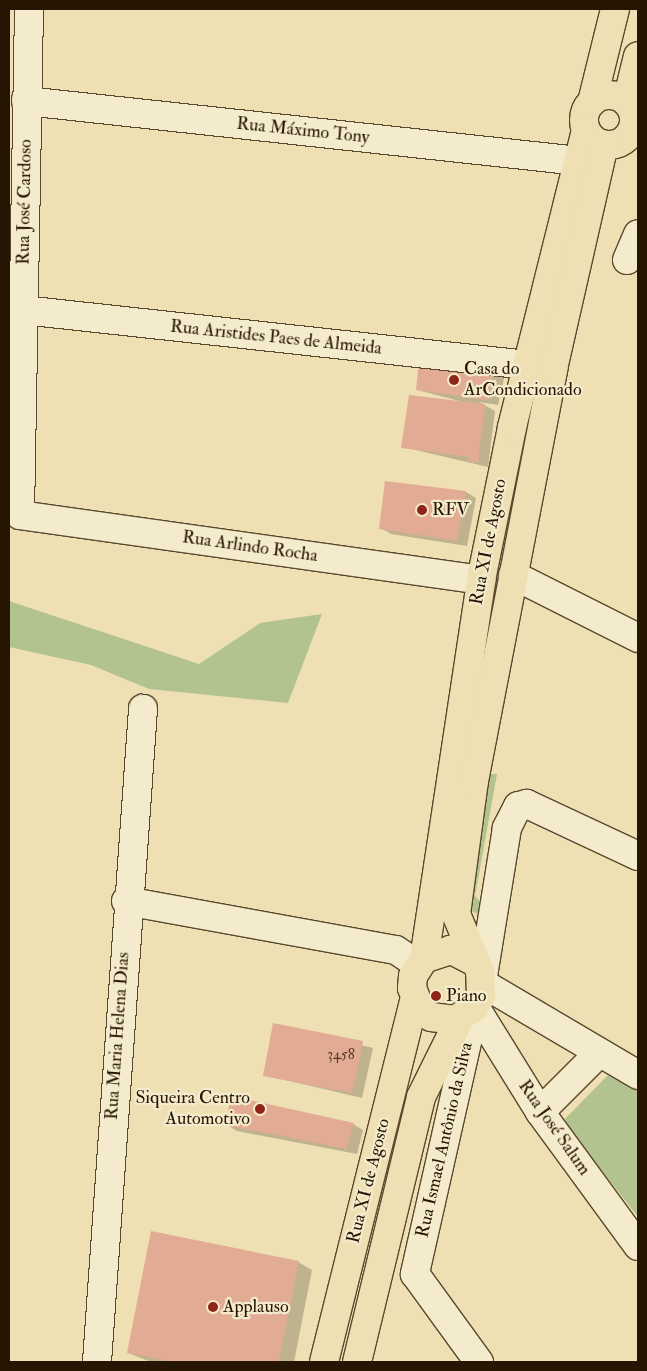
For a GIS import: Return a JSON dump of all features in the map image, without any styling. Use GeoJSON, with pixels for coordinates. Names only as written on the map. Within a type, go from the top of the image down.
{"type":"FeatureCollection","features":[{"type":"Feature","properties":{"kind":"main road"},"geometry":{"type":"LineString","coordinates":[[615,9],[592,102],[583,117],[595,138],[623,141],[631,133],[634,122],[627,101],[638,56]]}},
{"type":"Feature","properties":{"kind":"main road"},"geometry":{"type":"LineString","coordinates":[[592,102],[606,94],[627,101]]}},
{"type":"Feature","properties":{"kind":"main road","name":"Rua XI de Agosto"},"geometry":{"type":"LineString","coordinates":[[324,1362],[414,1000],[413,976],[421,962],[480,580],[528,365],[579,161],[595,138]]}},
{"type":"Feature","properties":{"kind":"main road","name":"Rua XI de Agosto"},"geometry":{"type":"LineString","coordinates":[[357,1362],[421,1097],[473,992],[456,914],[474,781],[595,138]]}},
{"type":"Feature","properties":{"kind":"main road"},"geometry":{"type":"LineString","coordinates":[[414,1000],[431,1017],[473,992],[451,950],[421,962]]}},
{"type":"Feature","properties":{"kind":"street","name":"Rua José Cardoso"},"geometry":{"type":"LineString","coordinates":[[20,515],[29,9]]}},
{"type":"Feature","properties":{"kind":"street","name":"Rua Máximo Tony"},"geometry":{"type":"LineString","coordinates":[[26,101],[579,161]]}},
{"type":"Feature","properties":{"kind":"street"},"geometry":{"type":"LineString","coordinates":[[627,260],[638,234]]}},
{"type":"Feature","properties":{"kind":"street","name":"Rua Aristides Paes de Almeida"},"geometry":{"type":"LineString","coordinates":[[23,310],[528,365]]}},
{"type":"Feature","properties":{"kind":"street","name":"Rua Arlindo Rocha"},"geometry":{"type":"LineString","coordinates":[[20,515],[480,580]]}},
{"type":"Feature","properties":{"kind":"street"},"geometry":{"type":"LineString","coordinates":[[513,575],[638,638]]}},
{"type":"Feature","properties":{"kind":"street","name":"Rua Maria Helena Dias"},"geometry":{"type":"LineString","coordinates":[[97,1362],[126,900],[143,709]]}},
{"type":"Feature","properties":{"kind":"street","name":"Rua Ismael Antônio da Silva"},"geometry":{"type":"LineString","coordinates":[[479,1362],[415,1274],[507,828],[518,806],[527,804],[638,856]]}},
{"type":"Feature","properties":{"kind":"street"},"geometry":{"type":"LineString","coordinates":[[126,900],[396,950],[421,962]]}},
{"type":"Feature","properties":{"kind":"street"},"geometry":{"type":"LineString","coordinates":[[473,992],[638,1075]]}},
{"type":"Feature","properties":{"kind":"street","name":"Rua José Salum"},"geometry":{"type":"LineString","coordinates":[[473,992],[540,1112],[638,1246]]}},
{"type":"Feature","properties":{"kind":"street"},"geometry":{"type":"LineString","coordinates":[[540,1112],[598,1054]]}},
{"type":"Feature","properties":{"kind":"green space"},"geometry":{"type":"Polygon","coordinates":[[[9,601],[199,664],[260,623],[322,614],[288,703],[149,689],[91,665],[9,647],[9,601]]]}},
{"type":"Feature","properties":{"kind":"green space"},"geometry":{"type":"Polygon","coordinates":[[[488,774],[497,774],[475,896],[482,904],[481,915],[473,912],[466,900],[488,774]]]}},
{"type":"Feature","properties":{"kind":"green space"},"geometry":{"type":"Polygon","coordinates":[[[608,1075],[638,1091],[638,1217],[563,1121],[608,1075]]]}},
{"type":"Feature","properties":{"kind":"building","name":"Casa do ArCondicionado"},"geometry":{"type":"Polygon","coordinates":[[[419,361],[494,370],[488,400],[416,390],[419,361]]]}},
{"type":"Feature","properties":{"kind":"building"},"geometry":{"type":"Polygon","coordinates":[[[409,395],[485,404],[478,463],[468,461],[469,457],[401,448],[409,395]]]}},
{"type":"Feature","properties":{"kind":"building","name":"RFV"},"geometry":{"type":"Polygon","coordinates":[[[385,481],[466,491],[457,541],[379,529],[385,481]]]}},
{"type":"Feature","properties":{"kind":"building"},"geometry":{"type":"Polygon","coordinates":[[[273,1023],[363,1041],[352,1093],[263,1076],[273,1023]]]}},
{"type":"Feature","properties":{"kind":"building","name":"Siqueira Centro Automotivo"},"geometry":{"type":"Polygon","coordinates":[[[231,1096],[354,1123],[346,1149],[225,1125],[231,1096]]]}},
{"type":"Feature","properties":{"kind":"building","name":"Applauso"},"geometry":{"type":"Polygon","coordinates":[[[151,1231],[299,1261],[279,1362],[173,1362],[127,1353],[151,1231]]]}},
{"type":"Feature","properties":{"kind":"place","name":"Casa do ArCondicionado"},"geometry":{"type":"Point","coordinates":[454,380]}},
{"type":"Feature","properties":{"kind":"place","name":"RFV"},"geometry":{"type":"Point","coordinates":[422,510]}},
{"type":"Feature","properties":{"kind":"place","name":"Piano"},"geometry":{"type":"Point","coordinates":[436,996]}},
{"type":"Feature","properties":{"kind":"place","name":"Siqueira Centro Automotivo"},"geometry":{"type":"Point","coordinates":[260,1109]}},
{"type":"Feature","properties":{"kind":"place","name":"Applauso"},"geometry":{"type":"Point","coordinates":[213,1307]}}]}
